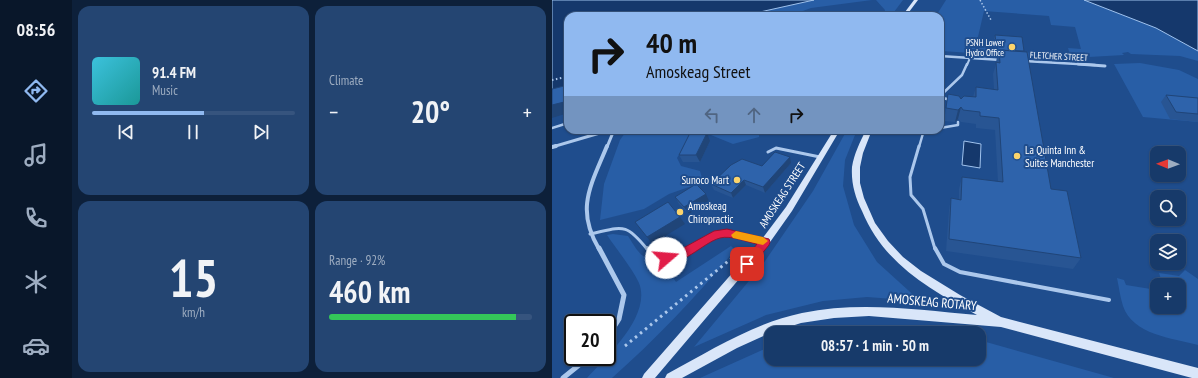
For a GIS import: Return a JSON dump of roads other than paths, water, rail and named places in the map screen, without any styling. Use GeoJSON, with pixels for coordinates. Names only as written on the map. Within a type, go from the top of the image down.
{"type":"FeatureCollection","features":[{"type":"Feature","properties":{"kind":"main road"},"geometry":{"type":"LineString","coordinates":[[907,12],[916,0]]}},
{"type":"Feature","properties":{"kind":"main road","name":"AMOSKEAG STREET"},"geometry":{"type":"LineString","coordinates":[[648,378],[765,242],[789,208],[834,134]]}},
{"type":"Feature","properties":{"kind":"main road"},"geometry":{"type":"LineString","coordinates":[[868,134],[857,161],[856,177],[858,194],[865,213],[875,230],[894,255],[917,275],[939,290],[1002,322]]}},
{"type":"Feature","properties":{"kind":"main road","name":"AMOSKEAG ROTARY"},"geometry":{"type":"LineString","coordinates":[[671,378],[733,344],[769,328],[801,318],[834,313],[869,311],[1002,322],[1198,374]]}},
{"type":"Feature","properties":{"kind":"street"},"geometry":{"type":"LineString","coordinates":[[944,56],[1009,60]]}},
{"type":"Feature","properties":{"kind":"street","name":"FLETCHER STREET"},"geometry":{"type":"LineString","coordinates":[[1017,61],[1105,66]]}},
{"type":"Feature","properties":{"kind":"street"},"geometry":{"type":"LineString","coordinates":[[552,147],[596,134]]}},
{"type":"Feature","properties":{"kind":"street"},"geometry":{"type":"LineString","coordinates":[[612,134],[588,192],[586,219],[590,234],[616,278],[624,295],[619,319],[616,324]]}},
{"type":"Feature","properties":{"kind":"street"},"geometry":{"type":"LineString","coordinates":[[563,378],[578,366]]}},
{"type":"Feature","properties":{"kind":"lane"},"geometry":{"type":"LineString","coordinates":[[944,92],[962,74],[970,58]]}},
{"type":"Feature","properties":{"kind":"lane"},"geometry":{"type":"LineString","coordinates":[[944,97],[955,101]]}},
{"type":"Feature","properties":{"kind":"lane"},"geometry":{"type":"LineString","coordinates":[[944,128],[958,125],[958,122]]}},
{"type":"Feature","properties":{"kind":"lane"},"geometry":{"type":"LineString","coordinates":[[552,128],[564,124]]}},
{"type":"Feature","properties":{"kind":"lane"},"geometry":{"type":"LineString","coordinates":[[923,134],[910,177],[911,195],[923,209],[931,231],[936,252],[944,264],[960,272],[1109,300]]}},
{"type":"Feature","properties":{"kind":"lane"},"geometry":{"type":"LineString","coordinates":[[768,152],[776,148],[820,158]]}},
{"type":"Feature","properties":{"kind":"lane"},"geometry":{"type":"LineString","coordinates":[[590,234],[609,230],[628,230],[635,234],[647,251],[656,256],[666,258],[678,256],[717,234],[727,233],[765,242]]}},
{"type":"Feature","properties":{"kind":"place","name":"PSNH Lower Hydro Office"},"geometry":{"type":"Point","coordinates":[1012,47]}},
{"type":"Feature","properties":{"kind":"place","name":"La Quinta Inn & Suites Manchester"},"geometry":{"type":"Point","coordinates":[1017,156]}},
{"type":"Feature","properties":{"kind":"place","name":"Sunoco Mart"},"geometry":{"type":"Point","coordinates":[737,180]}},
{"type":"Feature","properties":{"kind":"place","name":"Amoskeag Chiropractic"},"geometry":{"type":"Point","coordinates":[680,212]}}]}
